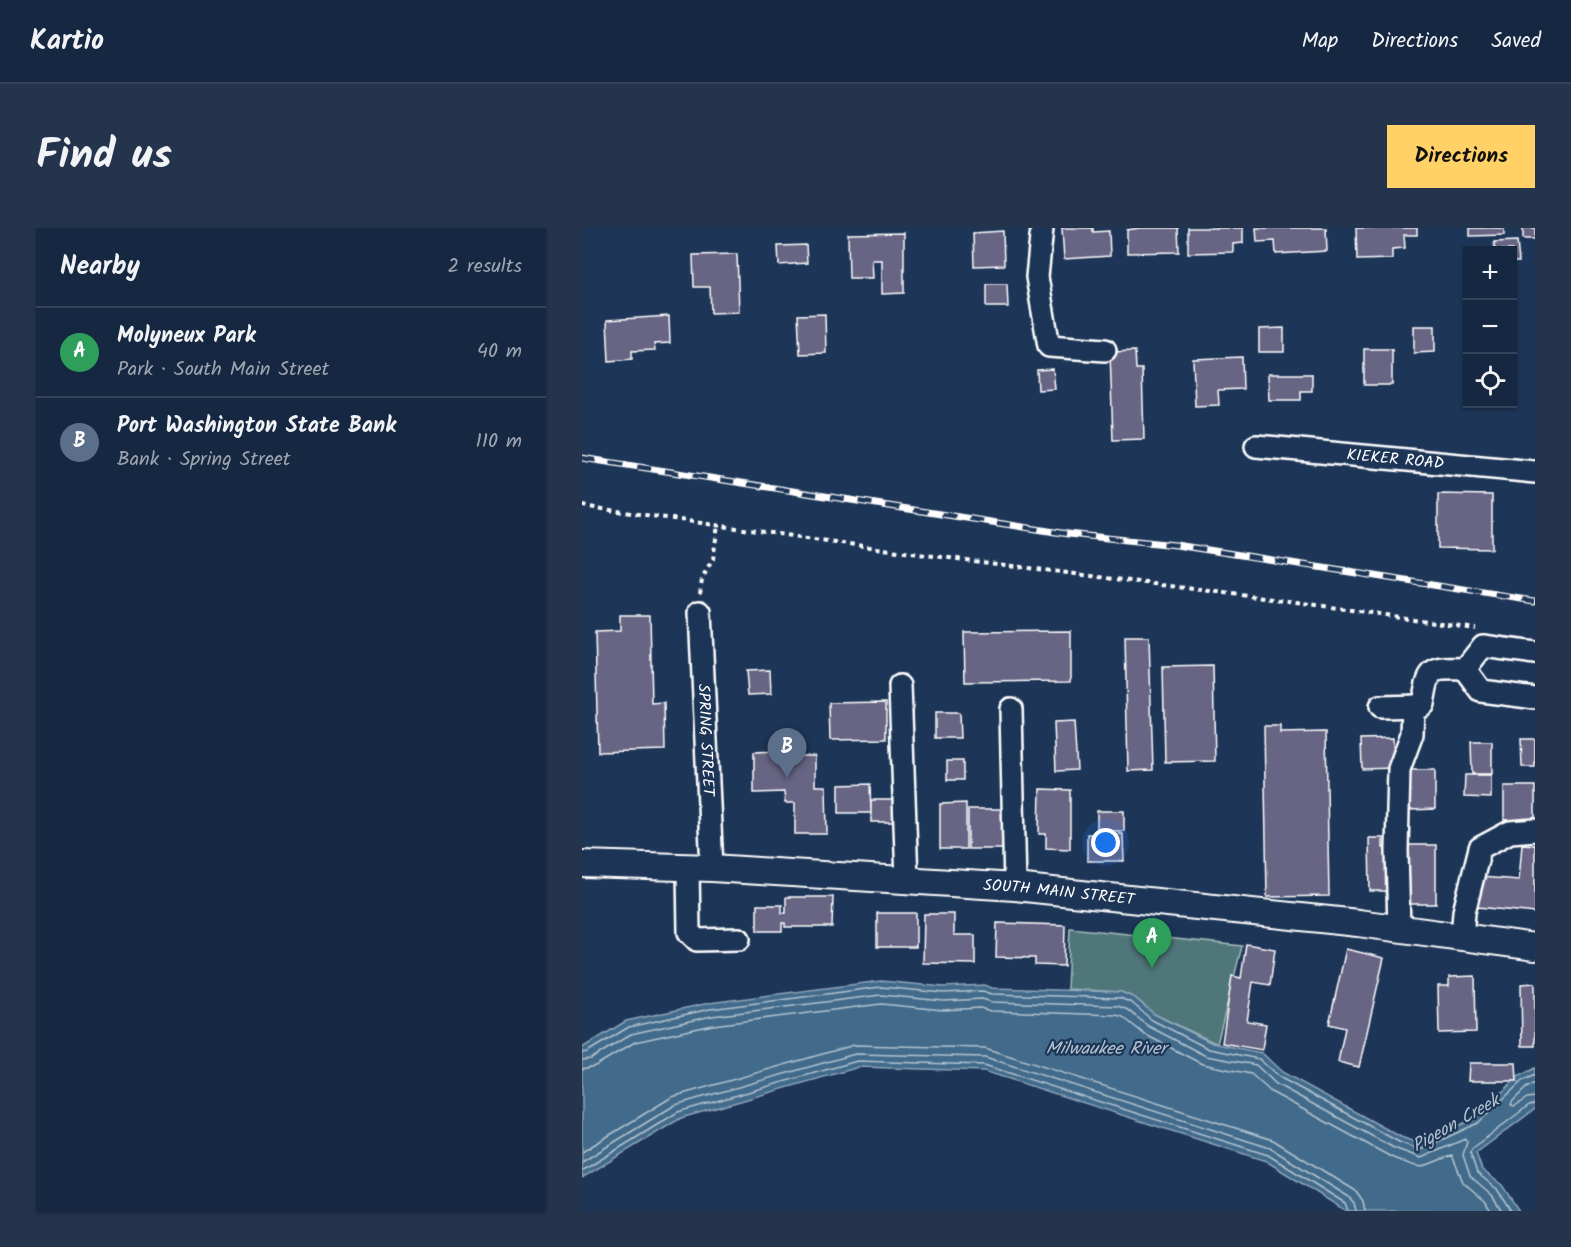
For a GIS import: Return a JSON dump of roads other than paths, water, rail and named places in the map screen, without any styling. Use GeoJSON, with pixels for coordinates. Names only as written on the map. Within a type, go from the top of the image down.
{"type":"FeatureCollection","features":[{"type":"Feature","properties":{"kind":"main road","name":"SOUTH MAIN STREET"},"geometry":{"type":"LineString","coordinates":[[582,864],[700,868],[1015,887],[1358,923],[1535,947]]}},
{"type":"Feature","properties":{"kind":"street"},"geometry":{"type":"LineString","coordinates":[[1042,228],[1037,277],[1049,346],[1105,350]]}},
{"type":"Feature","properties":{"kind":"street","name":"KIEKER ROAD"},"geometry":{"type":"LineString","coordinates":[[1256,446],[1535,471]]}},
{"type":"Feature","properties":{"kind":"street","name":"SPRING STREET"},"geometry":{"type":"LineString","coordinates":[[700,612],[700,868],[689,932],[697,940],[739,939]]}},
{"type":"Feature","properties":{"kind":"street"},"geometry":{"type":"LineString","coordinates":[[1465,669],[1484,646],[1535,653]]}},
{"type":"Feature","properties":{"kind":"street"},"geometry":{"type":"LineString","coordinates":[[1465,669],[1481,691],[1535,698]]}},
{"type":"Feature","properties":{"kind":"street"},"geometry":{"type":"LineString","coordinates":[[1380,707],[1423,704],[1427,680],[1433,670],[1465,669]]}},
{"type":"Feature","properties":{"kind":"street"},"geometry":{"type":"LineString","coordinates":[[900,686],[908,880]]}},
{"type":"Feature","properties":{"kind":"street"},"geometry":{"type":"LineString","coordinates":[[1399,929],[1397,850],[1399,769],[1412,734],[1413,706]]}},
{"type":"Feature","properties":{"kind":"street"},"geometry":{"type":"LineString","coordinates":[[1011,709],[1015,887]]}},
{"type":"Feature","properties":{"kind":"street"},"geometry":{"type":"LineString","coordinates":[[1462,938],[1464,912],[1480,848],[1510,832],[1535,830]]}},
{"type":"Feature","properties":{"kind":"water","name":"Milwaukee River"},"geometry":{"type":"Polygon","coordinates":[[[881,981],[944,987],[985,985],[992,988],[1121,992],[1135,998],[1154,1014],[1212,1043],[1262,1053],[1282,1072],[1401,1137],[1420,1144],[1475,1118],[1519,1076],[1535,1068],[1535,1109],[1476,1153],[1482,1170],[1502,1185],[1519,1211],[1346,1211],[1266,1161],[984,1071],[859,1067],[681,1118],[582,1178],[582,1048],[626,1021],[709,1003],[881,981]]]}},
{"type":"Feature","properties":{"kind":"railway"},"geometry":{"type":"LineString","coordinates":[[582,458],[1068,534],[1176,545],[1535,601]]}},
{"type":"Feature","properties":{"kind":"place","name":"Port Washington State Bank"},"geometry":{"type":"Point","coordinates":[787,778]}},
{"type":"Feature","properties":{"kind":"place","name":"Molyneux Park"},"geometry":{"type":"Point","coordinates":[1152,968]}},
{"type":"Feature","properties":{"kind":"water label","name":"Pigeon Creek"},"geometry":{"type":"Point","coordinates":[1456,1124]}}]}
